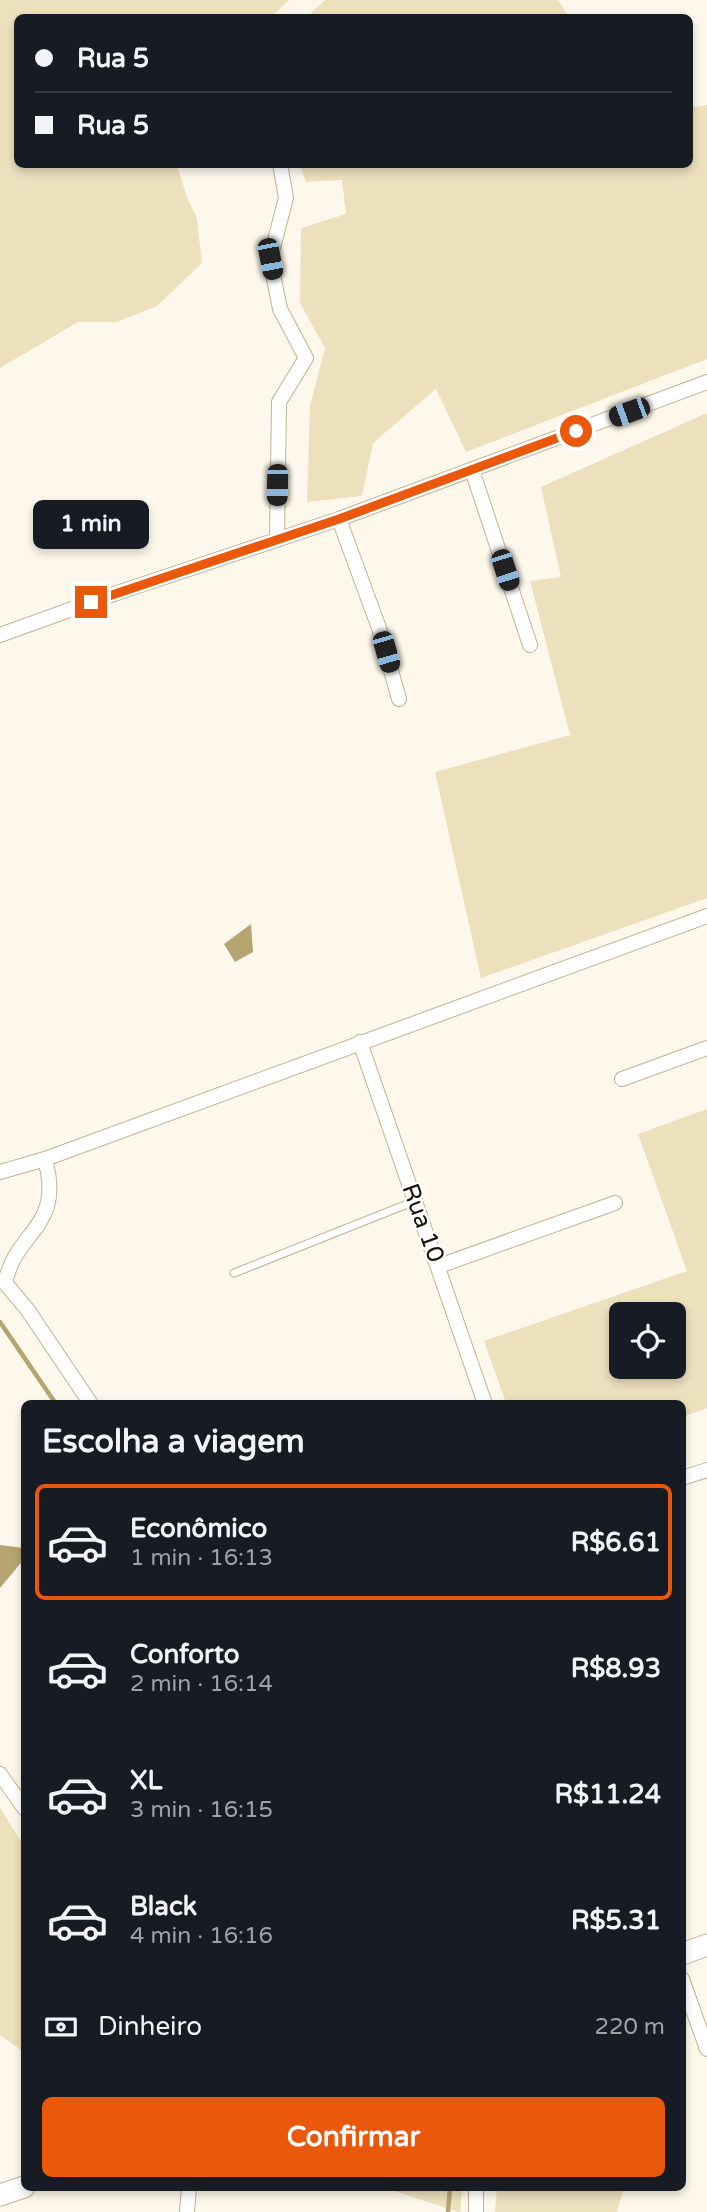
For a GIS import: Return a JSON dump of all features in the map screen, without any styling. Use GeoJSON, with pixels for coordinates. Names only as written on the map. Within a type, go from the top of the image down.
{"type":"FeatureCollection","features":[{"type":"Feature","properties":{"kind":"main road"},"geometry":{"type":"LineString","coordinates":[[686,1953],[707,1945]]}},
{"type":"Feature","properties":{"kind":"main road"},"geometry":{"type":"LineString","coordinates":[[0,2195],[21,2188]]}},
{"type":"Feature","properties":{"kind":"street"},"geometry":{"type":"LineString","coordinates":[[276,540],[279,402],[306,358],[280,309],[270,259],[286,198],[281,168]]}},
{"type":"Feature","properties":{"kind":"street"},"geometry":{"type":"LineString","coordinates":[[0,635],[339,519],[707,382]]}},
{"type":"Feature","properties":{"kind":"street"},"geometry":{"type":"LineString","coordinates":[[472,470],[530,645]]}},
{"type":"Feature","properties":{"kind":"street"},"geometry":{"type":"LineString","coordinates":[[339,519],[379,628],[399,699]]}},
{"type":"Feature","properties":{"kind":"street"},"geometry":{"type":"LineString","coordinates":[[0,1171],[45,1159],[707,916]]}},
{"type":"Feature","properties":{"kind":"street","name":"Rua 10"},"geometry":{"type":"LineString","coordinates":[[360,1042],[484,1400]]}},
{"type":"Feature","properties":{"kind":"street"},"geometry":{"type":"LineString","coordinates":[[622,1079],[707,1048]]}},
{"type":"Feature","properties":{"kind":"street"},"geometry":{"type":"LineString","coordinates":[[45,1159],[50,1181],[49,1206],[39,1224],[12,1259],[3,1282],[27,1308],[89,1400]]}},
{"type":"Feature","properties":{"kind":"street"},"geometry":{"type":"LineString","coordinates":[[439,1266],[615,1203]]}},
{"type":"Feature","properties":{"kind":"street"},"geometry":{"type":"LineString","coordinates":[[686,1477],[707,1469]]}},
{"type":"Feature","properties":{"kind":"street"},"geometry":{"type":"LineString","coordinates":[[0,1774],[21,1804]]}},
{"type":"Feature","properties":{"kind":"street"},"geometry":{"type":"LineString","coordinates":[[686,1990],[707,2049]]}},
{"type":"Feature","properties":{"kind":"street"},"geometry":{"type":"LineString","coordinates":[[187,2212],[189,2191]]}},
{"type":"Feature","properties":{"kind":"street"},"geometry":{"type":"LineString","coordinates":[[476,2212],[477,2191]]}},
{"type":"Feature","properties":{"kind":"lane"},"geometry":{"type":"LineString","coordinates":[[234,1273],[415,1201]]}},
{"type":"Feature","properties":{"kind":"shaded area"},"geometry":{"type":"Polygon","coordinates":[[[0,0],[289,0],[274,14],[14,14],[14,168],[178,168],[197,219],[202,263],[157,306],[117,322],[78,322],[0,368],[0,0]]]}},
{"type":"Feature","properties":{"kind":"shaded area"},"geometry":{"type":"Polygon","coordinates":[[[325,0],[558,0],[567,14],[310,14],[325,0]]]}},
{"type":"Feature","properties":{"kind":"shaded area"},"geometry":{"type":"Polygon","coordinates":[[[707,105],[707,359],[466,452],[436,389],[373,443],[362,496],[307,502],[310,406],[325,348],[300,303],[301,228],[346,214],[342,180],[306,182],[301,168],[693,168],[693,107],[707,105]]]}},
{"type":"Feature","properties":{"kind":"shaded area"},"geometry":{"type":"Polygon","coordinates":[[[707,413],[707,898],[481,978],[435,772],[570,735],[530,581],[561,577],[541,487],[707,413]]]}},
{"type":"Feature","properties":{"kind":"shaded area"},"geometry":{"type":"Polygon","coordinates":[[[251,924],[253,952],[235,962],[224,944],[251,924]]]}},
{"type":"Feature","properties":{"kind":"shaded area"},"geometry":{"type":"Polygon","coordinates":[[[707,1109],[707,1408],[686,1416],[686,1400],[505,1400],[484,1341],[687,1271],[638,1134],[707,1109]]]}},
{"type":"Feature","properties":{"kind":"shaded area"},"geometry":{"type":"Polygon","coordinates":[[[0,1545],[21,1548],[21,1563],[0,1588],[0,1545]]]}},
{"type":"Feature","properties":{"kind":"shaded area"},"geometry":{"type":"Polygon","coordinates":[[[0,1808],[21,1841],[21,2050],[0,2035],[0,1808]]]}},
{"type":"Feature","properties":{"kind":"shaded area"},"geometry":{"type":"Polygon","coordinates":[[[394,2191],[462,2191],[459,2212],[394,2191]]]}},
{"type":"Feature","properties":{"kind":"shaded area"},"geometry":{"type":"Polygon","coordinates":[[[497,2191],[623,2191],[617,2212],[495,2212],[497,2191]]]}},
{"type":"Feature","properties":{"kind":"waterway"},"geometry":{"type":"LineString","coordinates":[[0,1322],[53,1400]]}},
{"type":"Feature","properties":{"kind":"waterway"},"geometry":{"type":"LineString","coordinates":[[448,2212],[450,2191]]}},
{"type":"Feature","properties":{"kind":"route"},"geometry":{"type":"LineString","coordinates":[[91,602],[339,519],[576,431]]}}]}
